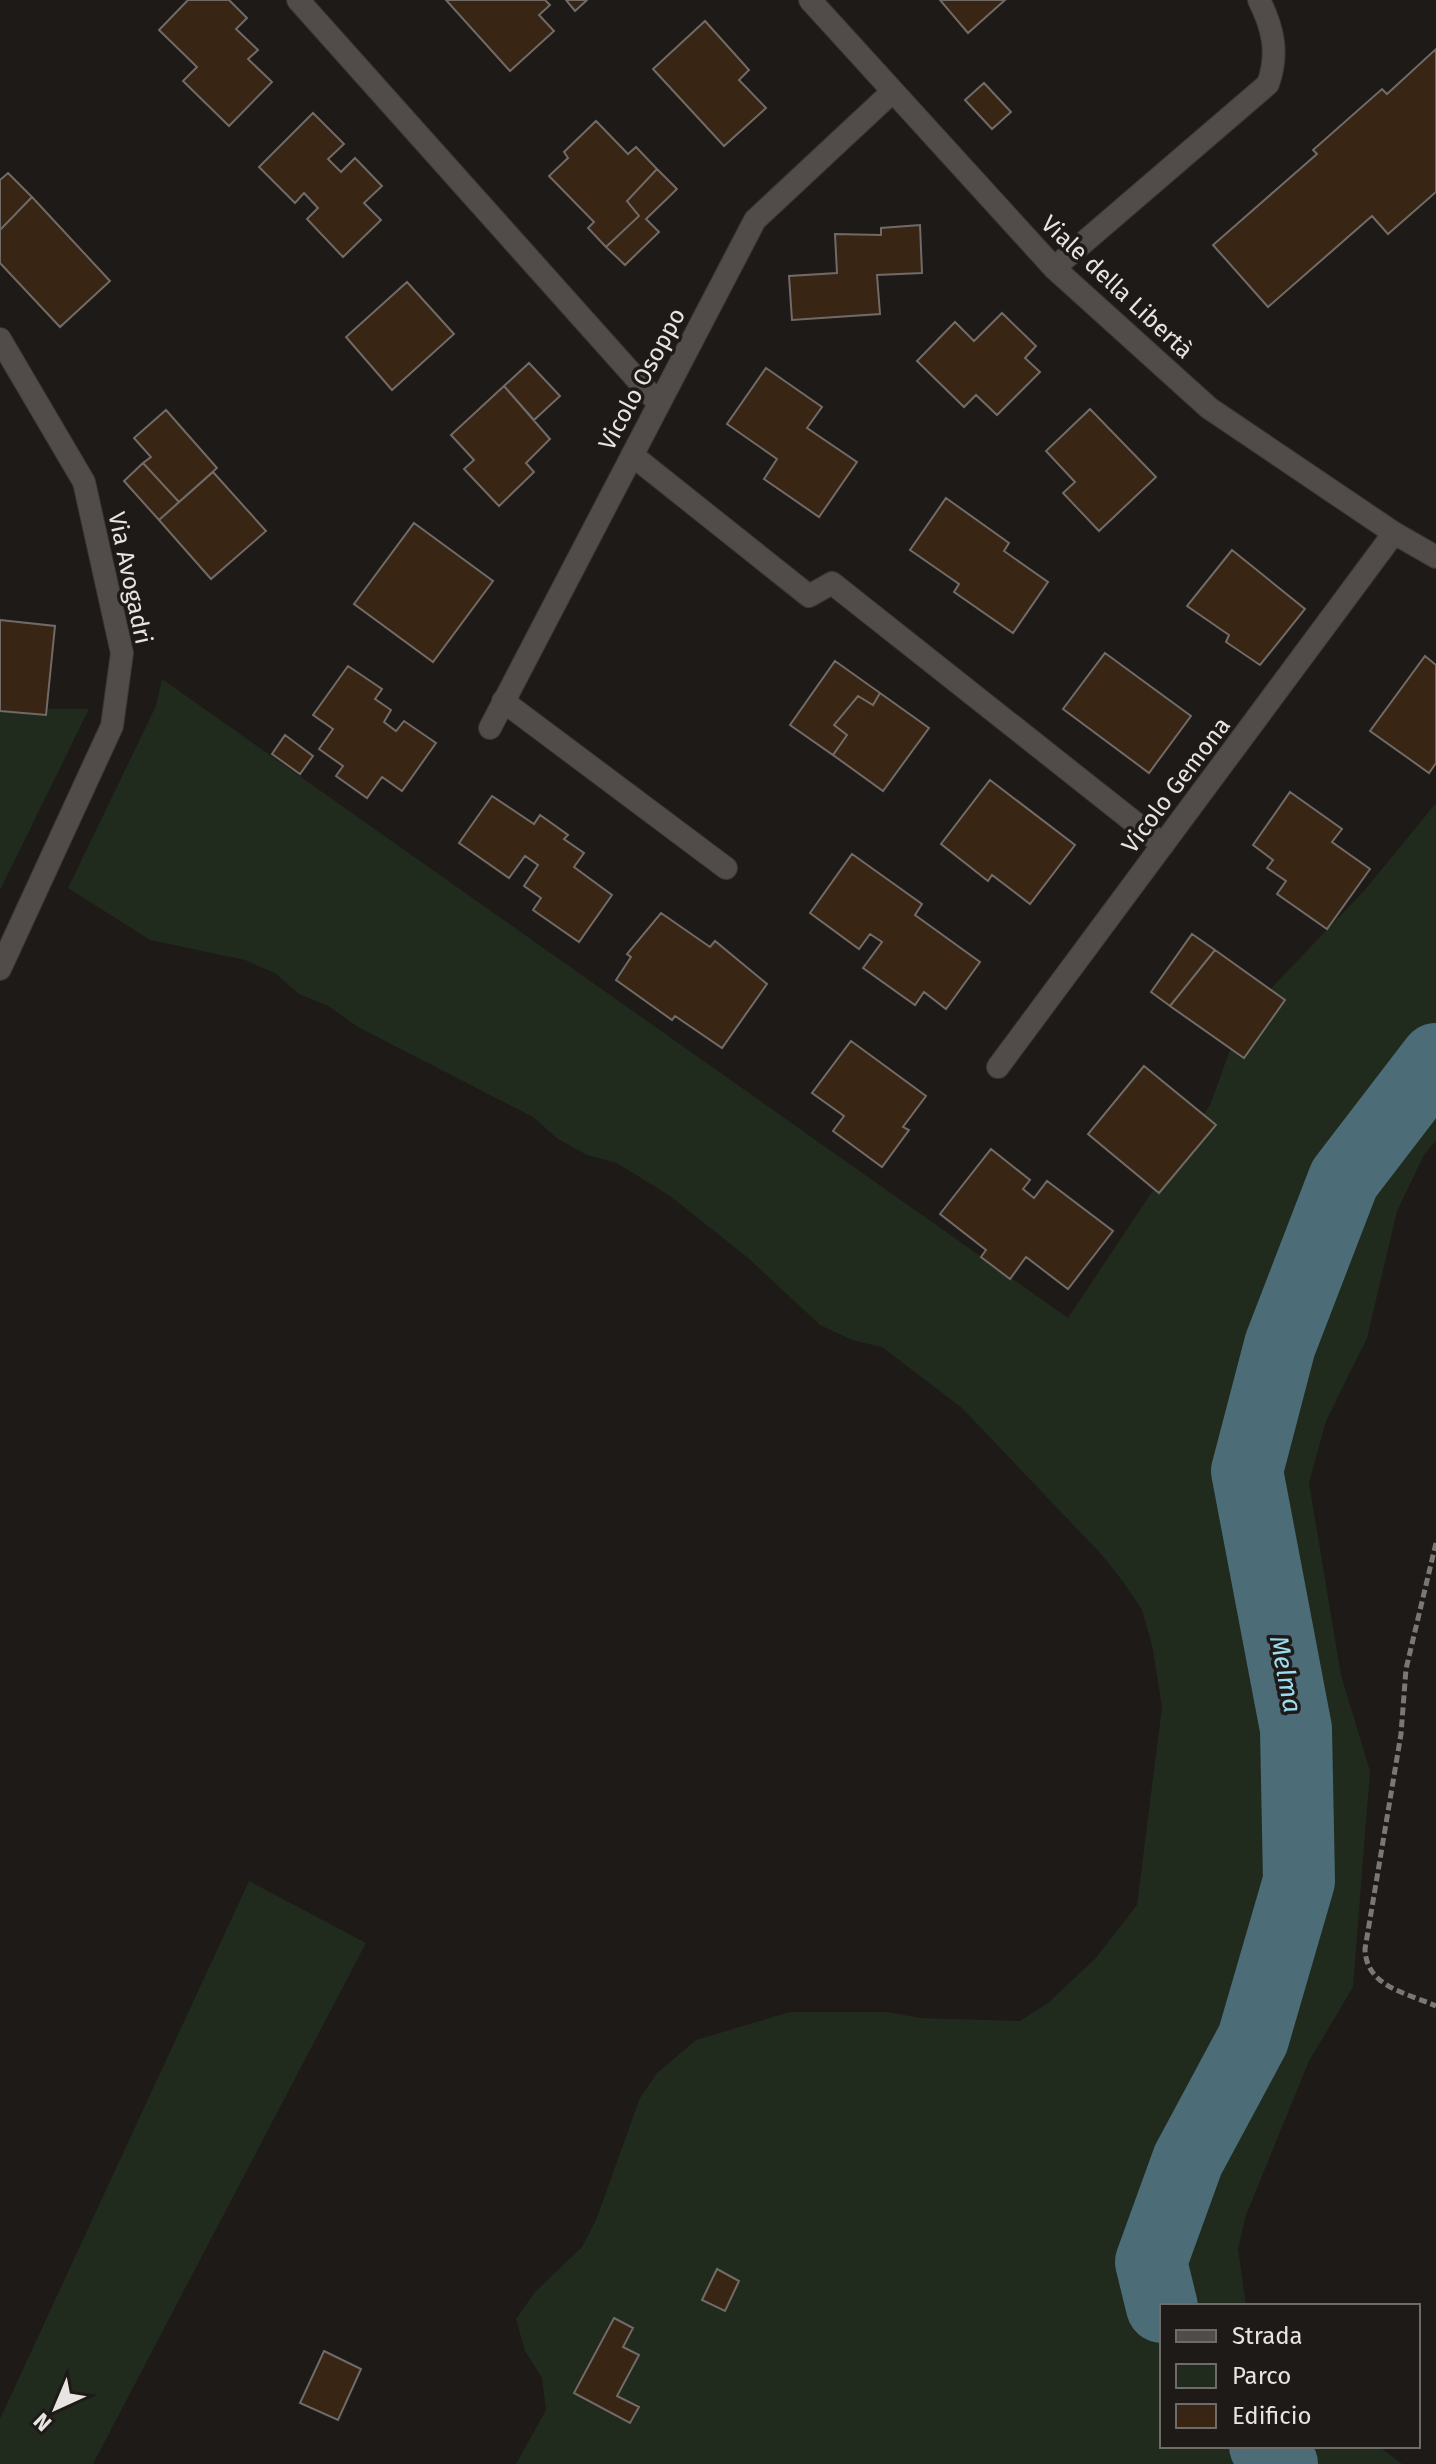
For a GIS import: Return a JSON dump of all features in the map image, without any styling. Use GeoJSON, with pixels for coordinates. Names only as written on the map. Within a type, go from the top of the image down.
{"type":"FeatureCollection","features":[{"type":"Feature","properties":{"kind":"street"},"geometry":{"type":"LineString","coordinates":[[298,0],[659,404]]}},
{"type":"Feature","properties":{"kind":"street","name":"Viale della Libertà"},"geometry":{"type":"LineString","coordinates":[[810,0],[891,93],[1054,268],[1209,408],[1394,533],[1436,557]]}},
{"type":"Feature","properties":{"kind":"street"},"geometry":{"type":"LineString","coordinates":[[1054,268],[1268,84],[1275,48],[1270,23],[1259,0]]}},
{"type":"Feature","properties":{"kind":"street","name":"Vicolo Osoppo"},"geometry":{"type":"LineString","coordinates":[[490,728],[755,220],[891,93]]}},
{"type":"Feature","properties":{"kind":"street","name":"Via Avogadri"},"geometry":{"type":"LineString","coordinates":[[0,339],[84,482],[122,653],[112,726],[0,969]]}},
{"type":"Feature","properties":{"kind":"street"},"geometry":{"type":"LineString","coordinates":[[632,455],[809,596],[832,583],[1163,845]]}},
{"type":"Feature","properties":{"kind":"street","name":"Vicolo Gemona"},"geometry":{"type":"LineString","coordinates":[[998,1067],[1394,533]]}},
{"type":"Feature","properties":{"kind":"street"},"geometry":{"type":"LineString","coordinates":[[503,701],[726,868]]}},
{"type":"Feature","properties":{"kind":"path"},"geometry":{"type":"LineString","coordinates":[[1436,1543],[1406,1669],[1401,1734],[1365,1949],[1369,1970],[1378,1981],[1436,2006]]}},
{"type":"Feature","properties":{"kind":"green space"},"geometry":{"type":"Polygon","coordinates":[[[162,679],[1068,1318],[1210,1105],[1241,1020],[1364,891],[1436,803],[1436,1141],[1424,1155],[1397,1211],[1367,1338],[1326,1421],[1309,1483],[1341,1675],[1370,1771],[1353,1987],[1309,2061],[1246,2215],[1238,2249],[1246,2304],[1160,2304],[1160,2448],[1381,2448],[1402,2464],[516,2464],[546,2410],[542,2378],[525,2351],[516,2319],[535,2292],[582,2247],[596,2220],[640,2098],[657,2073],[696,2040],[790,2012],[888,2012],[920,2018],[1020,2021],[1048,2003],[1095,1959],[1137,1905],[1162,1707],[1152,1645],[1142,1610],[1102,1555],[962,1408],[882,1347],[852,1340],[820,1325],[747,1257],[670,1196],[617,1163],[587,1155],[558,1139],[533,1117],[358,1027],[328,1006],[299,994],[275,973],[245,960],[150,940],[68,888],[156,706],[162,679]]]}},
{"type":"Feature","properties":{"kind":"green space"},"geometry":{"type":"Polygon","coordinates":[[[0,709],[89,709],[0,890],[0,709]]]}},
{"type":"Feature","properties":{"kind":"green space"},"geometry":{"type":"Polygon","coordinates":[[[249,1881],[366,1943],[93,2464],[0,2464],[0,2419],[249,1881]]]}},
{"type":"Feature","properties":{"kind":"building"},"geometry":{"type":"Polygon","coordinates":[[[188,0],[229,0],[247,18],[236,29],[258,50],[248,59],[272,82],[229,126],[183,81],[197,67],[159,30],[188,0]]]}},
{"type":"Feature","properties":{"kind":"building"},"geometry":{"type":"Polygon","coordinates":[[[446,0],[545,0],[550,5],[539,15],[554,31],[510,71],[446,0]]]}},
{"type":"Feature","properties":{"kind":"building"},"geometry":{"type":"Polygon","coordinates":[[[566,0],[587,0],[575,11],[566,0]]]}},
{"type":"Feature","properties":{"kind":"building"},"geometry":{"type":"Polygon","coordinates":[[[940,0],[1005,0],[968,33],[940,0]]]}},
{"type":"Feature","properties":{"kind":"building"},"geometry":{"type":"Polygon","coordinates":[[[705,21],[749,70],[739,80],[766,108],[724,146],[653,69],[705,21]]]}},
{"type":"Feature","properties":{"kind":"building"},"geometry":{"type":"Polygon","coordinates":[[[1436,49],[1436,192],[1388,234],[1372,216],[1268,307],[1213,245],[1317,154],[1313,150],[1382,89],[1387,94],[1436,49]]]}},
{"type":"Feature","properties":{"kind":"building"},"geometry":{"type":"Polygon","coordinates":[[[984,83],[1011,112],[992,129],[965,100],[984,83]]]}},
{"type":"Feature","properties":{"kind":"building"},"geometry":{"type":"Polygon","coordinates":[[[313,113],[344,144],[328,159],[341,172],[355,158],[382,186],[364,203],[381,220],[343,257],[307,219],[318,208],[304,193],[295,203],[259,167],[313,113]]]}},
{"type":"Feature","properties":{"kind":"building"},"geometry":{"type":"Polygon","coordinates":[[[596,121],[628,154],[636,147],[657,169],[627,201],[639,216],[606,247],[588,228],[594,222],[549,176],[568,158],[564,152],[596,121]]]}},
{"type":"Feature","properties":{"kind":"building"},"geometry":{"type":"Polygon","coordinates":[[[657,169],[677,189],[646,219],[659,232],[625,265],[606,247],[639,216],[627,201],[657,169]]]}},
{"type":"Feature","properties":{"kind":"building"},"geometry":{"type":"Polygon","coordinates":[[[8,173],[32,197],[0,230],[0,180],[8,173]]]}},
{"type":"Feature","properties":{"kind":"building"},"geometry":{"type":"Polygon","coordinates":[[[32,197],[110,281],[60,327],[0,263],[0,230],[32,197]]]}},
{"type":"Feature","properties":{"kind":"building"},"geometry":{"type":"Polygon","coordinates":[[[920,225],[922,273],[877,275],[880,314],[792,320],[789,276],[837,273],[835,234],[881,235],[881,228],[920,225]]]}},
{"type":"Feature","properties":{"kind":"building"},"geometry":{"type":"Polygon","coordinates":[[[407,282],[454,334],[392,390],[346,337],[407,282]]]}},
{"type":"Feature","properties":{"kind":"building"},"geometry":{"type":"Polygon","coordinates":[[[1002,313],[1036,346],[1025,358],[1040,372],[997,415],[976,395],[964,407],[917,361],[955,322],[974,341],[1002,313]]]}},
{"type":"Feature","properties":{"kind":"building"},"geometry":{"type":"Polygon","coordinates":[[[529,363],[560,396],[534,420],[504,386],[529,363]]]}},
{"type":"Feature","properties":{"kind":"building"},"geometry":{"type":"Polygon","coordinates":[[[766,368],[822,407],[807,428],[857,462],[819,517],[764,479],[777,459],[727,424],[766,368]]]}},
{"type":"Feature","properties":{"kind":"building"},"geometry":{"type":"Polygon","coordinates":[[[504,386],[550,439],[526,463],[534,472],[499,506],[464,469],[474,460],[451,435],[504,386]]]}},
{"type":"Feature","properties":{"kind":"building"},"geometry":{"type":"Polygon","coordinates":[[[1090,409],[1156,477],[1099,531],[1063,493],[1075,482],[1046,451],[1090,409]]]}},
{"type":"Feature","properties":{"kind":"building"},"geometry":{"type":"Polygon","coordinates":[[[166,410],[217,468],[179,502],[143,463],[151,457],[134,438],[166,410]]]}},
{"type":"Feature","properties":{"kind":"building"},"geometry":{"type":"Polygon","coordinates":[[[143,463],[179,502],[159,520],[124,481],[143,463]]]}},
{"type":"Feature","properties":{"kind":"building"},"geometry":{"type":"Polygon","coordinates":[[[213,472],[266,531],[211,579],[159,520],[213,472]]]}},
{"type":"Feature","properties":{"kind":"building"},"geometry":{"type":"Polygon","coordinates":[[[946,498],[1009,543],[1004,551],[1048,582],[1013,633],[954,592],[959,584],[910,550],[946,498]]]}},
{"type":"Feature","properties":{"kind":"building"},"geometry":{"type":"Polygon","coordinates":[[[414,523],[493,581],[433,662],[354,604],[414,523]]]}},
{"type":"Feature","properties":{"kind":"building"},"geometry":{"type":"Polygon","coordinates":[[[1232,550],[1305,609],[1260,665],[1226,642],[1229,635],[1187,606],[1232,550]]]}},
{"type":"Feature","properties":{"kind":"building"},"geometry":{"type":"Polygon","coordinates":[[[0,620],[55,626],[46,715],[0,711],[0,620]]]}},
{"type":"Feature","properties":{"kind":"building"},"geometry":{"type":"Polygon","coordinates":[[[1105,653],[1191,716],[1149,773],[1063,709],[1105,653]]]}},
{"type":"Feature","properties":{"kind":"building"},"geometry":{"type":"Polygon","coordinates":[[[1425,656],[1436,665],[1436,763],[1429,773],[1370,731],[1425,656]]]}},
{"type":"Feature","properties":{"kind":"building"},"geometry":{"type":"Polygon","coordinates":[[[835,661],[880,693],[873,705],[858,696],[834,725],[847,735],[833,755],[790,725],[835,661]]]}},
{"type":"Feature","properties":{"kind":"building"},"geometry":{"type":"Polygon","coordinates":[[[348,666],[382,689],[375,699],[391,710],[384,722],[396,731],[404,721],[436,743],[402,791],[382,777],[367,798],[336,776],[343,766],[319,749],[333,729],[313,715],[348,666]]]}},
{"type":"Feature","properties":{"kind":"building"},"geometry":{"type":"Polygon","coordinates":[[[880,693],[929,728],[883,791],[833,755],[847,735],[834,725],[858,696],[873,705],[880,693]]]}},
{"type":"Feature","properties":{"kind":"building"},"geometry":{"type":"Polygon","coordinates":[[[285,735],[313,756],[300,774],[272,754],[285,735]]]}},
{"type":"Feature","properties":{"kind":"building"},"geometry":{"type":"Polygon","coordinates":[[[990,780],[1075,845],[1030,904],[992,875],[988,881],[941,844],[990,780]]]}},
{"type":"Feature","properties":{"kind":"building"},"geometry":{"type":"Polygon","coordinates":[[[1290,792],[1342,829],[1332,842],[1370,869],[1327,929],[1277,894],[1286,881],[1267,868],[1273,860],[1253,845],[1290,792]]]}},
{"type":"Feature","properties":{"kind":"building"},"geometry":{"type":"Polygon","coordinates":[[[492,796],[534,824],[540,815],[568,835],[564,839],[584,853],[574,867],[612,895],[579,942],[533,910],[541,898],[524,886],[538,865],[525,856],[509,878],[459,843],[492,796]]]}},
{"type":"Feature","properties":{"kind":"building"},"geometry":{"type":"Polygon","coordinates":[[[852,854],[922,904],[915,915],[980,962],[946,1009],[924,992],[915,1005],[863,968],[882,942],[870,934],[859,949],[810,913],[852,854]]]}},
{"type":"Feature","properties":{"kind":"building"},"geometry":{"type":"Polygon","coordinates":[[[661,913],[710,947],[715,941],[767,984],[722,1048],[675,1016],[672,1020],[616,980],[631,957],[627,954],[661,913]]]}},
{"type":"Feature","properties":{"kind":"building"},"geometry":{"type":"Polygon","coordinates":[[[1192,934],[1215,950],[1170,1006],[1151,992],[1192,934]]]}},
{"type":"Feature","properties":{"kind":"building"},"geometry":{"type":"Polygon","coordinates":[[[1215,950],[1285,1000],[1244,1058],[1170,1006],[1215,950]]]}},
{"type":"Feature","properties":{"kind":"building"},"geometry":{"type":"Polygon","coordinates":[[[851,1041],[926,1096],[903,1127],[909,1130],[882,1167],[833,1131],[844,1116],[812,1093],[851,1041]]]}},
{"type":"Feature","properties":{"kind":"building"},"geometry":{"type":"Polygon","coordinates":[[[1144,1066],[1216,1125],[1159,1193],[1088,1134],[1144,1066]]]}},
{"type":"Feature","properties":{"kind":"building"},"geometry":{"type":"Polygon","coordinates":[[[991,1149],[1030,1180],[1023,1189],[1034,1198],[1047,1181],[1113,1231],[1068,1289],[1026,1257],[1010,1279],[981,1257],[986,1250],[940,1214],[991,1149]]]}},
{"type":"Feature","properties":{"kind":"building"},"geometry":{"type":"Polygon","coordinates":[[[717,2269],[739,2281],[725,2311],[702,2300],[717,2269]]]}},
{"type":"Feature","properties":{"kind":"building"},"geometry":{"type":"Polygon","coordinates":[[[614,2318],[633,2328],[623,2347],[639,2355],[617,2396],[639,2407],[630,2423],[574,2393],[614,2318]]]}},
{"type":"Feature","properties":{"kind":"building"},"geometry":{"type":"Polygon","coordinates":[[[324,2351],[361,2369],[338,2420],[300,2403],[324,2351]]]}},
{"type":"Feature","properties":{"kind":"waterway","name":"Melma"},"geometry":{"type":"LineString","coordinates":[[1161,2304],[1151,2262],[1188,2160],[1253,2039],[1299,1881],[1296,1729],[1247,1471],[1280,1345],[1344,1179],[1436,1059]]}},
{"type":"Feature","properties":{"kind":"waterway","name":"Melma"},"geometry":{"type":"LineString","coordinates":[[1267,2448],[1282,2464]]}}]}
